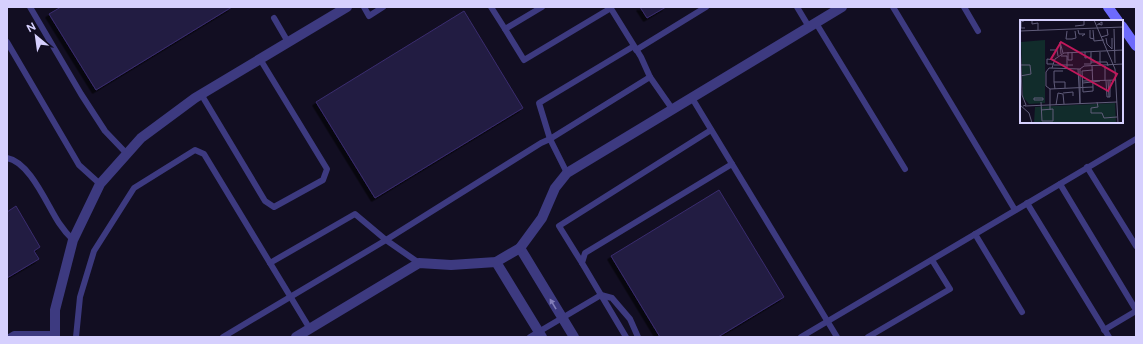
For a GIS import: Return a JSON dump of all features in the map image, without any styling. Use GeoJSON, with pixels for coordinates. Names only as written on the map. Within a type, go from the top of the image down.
{"type":"FeatureCollection","features":[{"type":"Feature","properties":{"kind":"street"},"geometry":{"type":"LineString","coordinates":[[55,335],[56,310],[73,240],[100,184],[141,138],[202,94],[347,7]]}},
{"type":"Feature","properties":{"kind":"street"},"geometry":{"type":"LineString","coordinates":[[296,337],[418,263],[451,265],[496,262],[520,248],[542,218],[555,188],[567,173],[842,7]]}},
{"type":"Feature","properties":{"kind":"street"},"geometry":{"type":"LineString","coordinates":[[1108,7],[1117,20]]}},
{"type":"Feature","properties":{"kind":"street"},"geometry":{"type":"LineString","coordinates":[[1123,27],[1136,46]]}},
{"type":"Feature","properties":{"kind":"street"},"geometry":{"type":"LineString","coordinates":[[520,248],[574,337]]}},
{"type":"Feature","properties":{"kind":"street"},"geometry":{"type":"LineString","coordinates":[[496,262],[537,335]]}},
{"type":"Feature","properties":{"kind":"lane"},"geometry":{"type":"LineString","coordinates":[[30,7],[81,94],[105,131],[127,154]]}},
{"type":"Feature","properties":{"kind":"lane"},"geometry":{"type":"LineString","coordinates":[[364,7],[369,16],[383,7]]}},
{"type":"Feature","properties":{"kind":"lane"},"geometry":{"type":"LineString","coordinates":[[491,7],[524,60],[610,7],[635,48],[650,77],[673,110]]}},
{"type":"Feature","properties":{"kind":"lane"},"geometry":{"type":"LineString","coordinates":[[505,30],[542,7]]}},
{"type":"Feature","properties":{"kind":"lane"},"geometry":{"type":"LineString","coordinates":[[567,173],[550,139],[539,103],[706,7]]}},
{"type":"Feature","properties":{"kind":"lane"},"geometry":{"type":"LineString","coordinates":[[797,7],[813,25],[905,169]]}},
{"type":"Feature","properties":{"kind":"lane"},"geometry":{"type":"LineString","coordinates":[[893,7],[1015,210]]}},
{"type":"Feature","properties":{"kind":"lane"},"geometry":{"type":"LineString","coordinates":[[964,7],[978,31]]}},
{"type":"Feature","properties":{"kind":"lane"},"geometry":{"type":"LineString","coordinates":[[274,18],[288,42]]}},
{"type":"Feature","properties":{"kind":"lane"},"geometry":{"type":"LineString","coordinates":[[7,42],[78,164],[100,184]]}},
{"type":"Feature","properties":{"kind":"lane"},"geometry":{"type":"LineString","coordinates":[[202,94],[265,201],[274,207],[323,180],[327,169],[260,59]]}},
{"type":"Feature","properties":{"kind":"lane"},"geometry":{"type":"LineString","coordinates":[[223,337],[386,240],[540,143],[550,139],[650,77]]}},
{"type":"Feature","properties":{"kind":"lane"},"geometry":{"type":"LineString","coordinates":[[692,98],[837,337]]}},
{"type":"Feature","properties":{"kind":"lane"},"geometry":{"type":"LineString","coordinates":[[626,337],[559,226],[711,130]]}},
{"type":"Feature","properties":{"kind":"lane"},"geometry":{"type":"LineString","coordinates":[[801,337],[1136,138]]}},
{"type":"Feature","properties":{"kind":"lane"},"geometry":{"type":"LineString","coordinates":[[76,337],[80,297],[94,251],[134,188],[194,150],[204,154],[310,328]]}},
{"type":"Feature","properties":{"kind":"lane"},"geometry":{"type":"LineString","coordinates":[[7,158],[20,164],[29,175],[50,206],[59,224],[73,240]]}},
{"type":"Feature","properties":{"kind":"lane"},"geometry":{"type":"LineString","coordinates":[[582,263],[585,253],[732,164]]}},
{"type":"Feature","properties":{"kind":"lane"},"geometry":{"type":"LineString","coordinates":[[1087,167],[1136,246]]}},
{"type":"Feature","properties":{"kind":"lane"},"geometry":{"type":"LineString","coordinates":[[1060,184],[1136,311],[1104,330]]}},
{"type":"Feature","properties":{"kind":"lane"},"geometry":{"type":"LineString","coordinates":[[1026,203],[1109,337]]}},
{"type":"Feature","properties":{"kind":"lane"},"geometry":{"type":"LineString","coordinates":[[270,263],[355,214],[386,240],[418,263]]}},
{"type":"Feature","properties":{"kind":"lane"},"geometry":{"type":"LineString","coordinates":[[975,234],[1022,312]]}},
{"type":"Feature","properties":{"kind":"lane"},"geometry":{"type":"LineString","coordinates":[[868,337],[950,289],[932,260]]}},
{"type":"Feature","properties":{"kind":"lane"},"geometry":{"type":"LineString","coordinates":[[537,335],[562,317],[601,295],[612,298],[630,319],[638,337]]}},
{"type":"Feature","properties":{"kind":"lane"},"geometry":{"type":"LineString","coordinates":[[9,337],[14,334],[28,336],[55,335]]}},
{"type":"Feature","properties":{"kind":"building"},"geometry":{"type":"Polygon","coordinates":[[[61,7],[232,7],[96,90],[49,14],[61,7]]]}},
{"type":"Feature","properties":{"kind":"building"},"geometry":{"type":"Polygon","coordinates":[[[640,7],[666,7],[647,18],[640,7]]]}},
{"type":"Feature","properties":{"kind":"building"},"geometry":{"type":"Polygon","coordinates":[[[464,11],[523,108],[375,198],[316,102],[464,11]]]}},
{"type":"Feature","properties":{"kind":"building"},"geometry":{"type":"Polygon","coordinates":[[[719,190],[784,297],[718,337],[660,337],[611,256],[719,190]]]}},
{"type":"Feature","properties":{"kind":"building"},"geometry":{"type":"Polygon","coordinates":[[[16,206],[40,247],[34,251],[39,259],[7,278],[7,212],[16,206]]]}}]}
